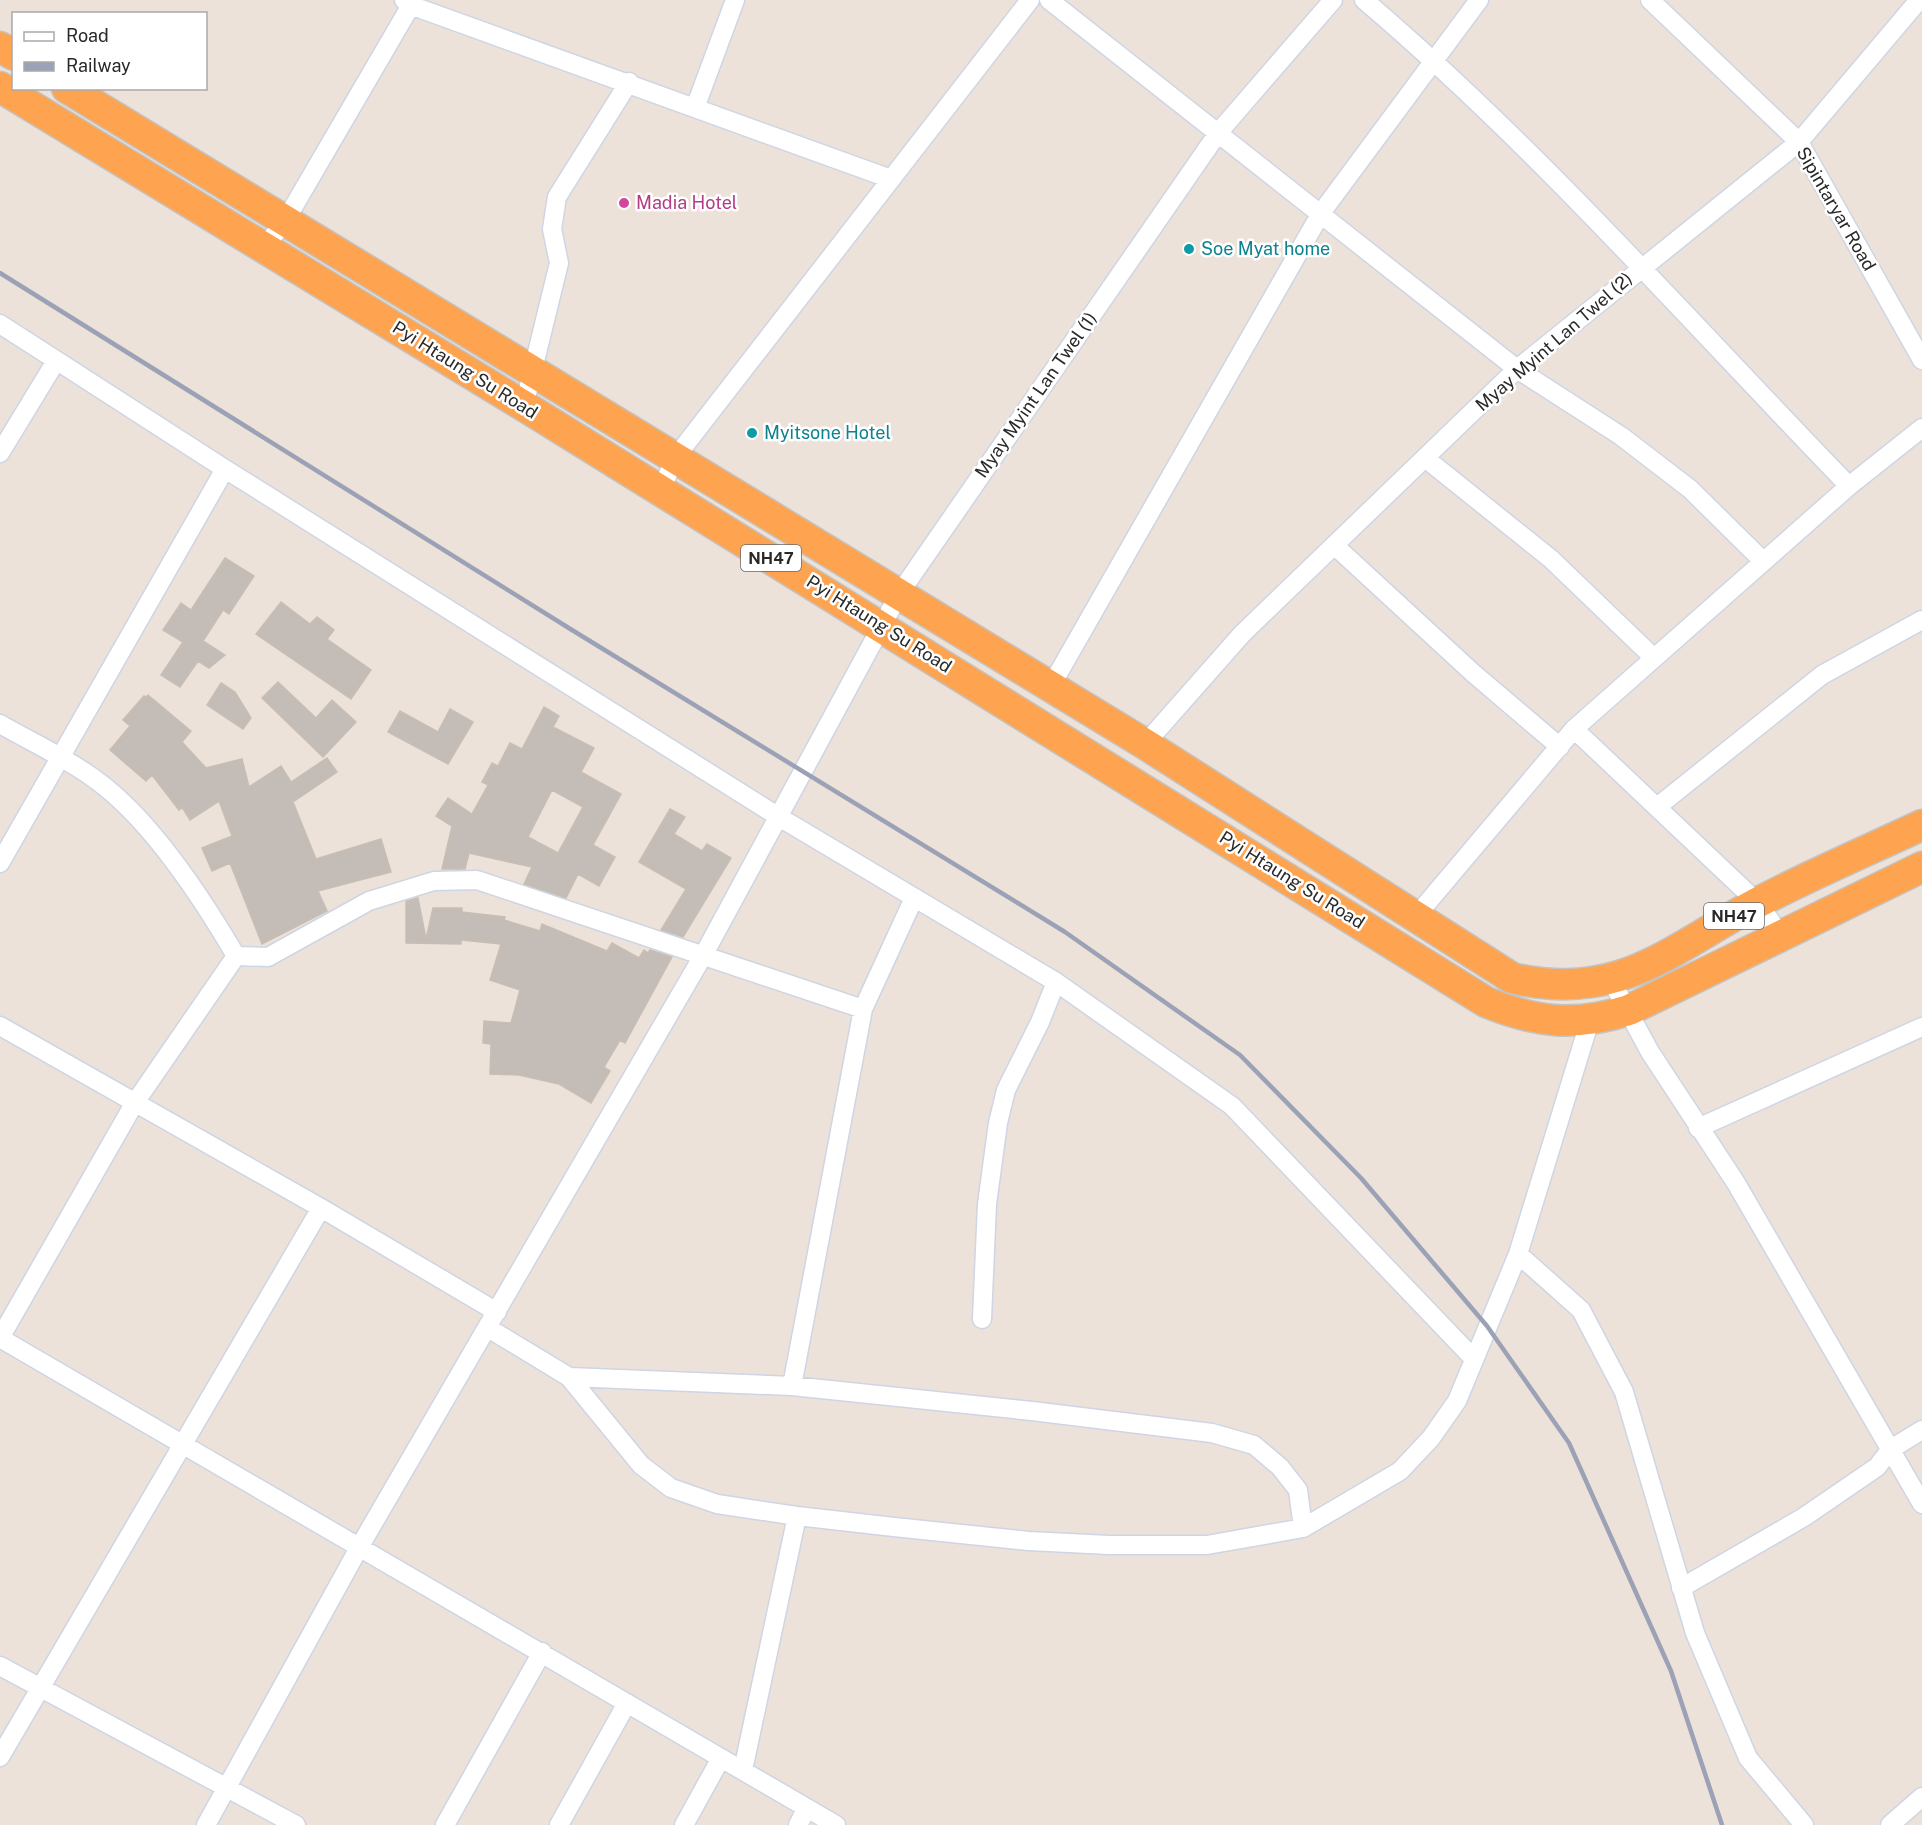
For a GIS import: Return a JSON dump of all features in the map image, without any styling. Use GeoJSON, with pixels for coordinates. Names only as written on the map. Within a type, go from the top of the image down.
{"type":"FeatureCollection","features":[{"type":"Feature","properties":{"kind":"highway","name":"Pyi Htaung Su Road"},"geometry":{"type":"LineString","coordinates":[[0,87],[882,626],[1342,910],[1486,1002],[1516,1014],[1546,1021],[1590,1020]]}},
{"type":"Feature","properties":{"kind":"highway","name":"Pyi Htaung Su Road"},"geometry":{"type":"LineString","coordinates":[[70,90],[284,223],[532,370],[1051,686],[1417,915],[1512,978],[1541,984],[1573,986],[1611,980]]}},
{"type":"Feature","properties":{"kind":"highway"},"geometry":{"type":"LineString","coordinates":[[101,149],[119,121]]}},
{"type":"Feature","properties":{"kind":"highway"},"geometry":{"type":"LineString","coordinates":[[392,325],[408,296]]}},
{"type":"Feature","properties":{"kind":"highway"},"geometry":{"type":"LineString","coordinates":[[1178,809],[1202,780]]}},
{"type":"Feature","properties":{"kind":"highway","name":"NH47"},"geometry":{"type":"LineString","coordinates":[[1611,980],[1646,966],[1758,903],[1922,825]]}},
{"type":"Feature","properties":{"kind":"highway","name":"NH47"},"geometry":{"type":"LineString","coordinates":[[1590,1020],[1629,1010],[1922,867]]}},
{"type":"Feature","properties":{"kind":"highway"},"geometry":{"type":"LineString","coordinates":[[1342,910],[1365,883]]}},
{"type":"Feature","properties":{"kind":"street"},"geometry":{"type":"LineString","coordinates":[[695,108],[735,0]]}},
{"type":"Feature","properties":{"kind":"street"},"geometry":{"type":"LineString","coordinates":[[661,490],[675,458],[1030,0]]}},
{"type":"Feature","properties":{"kind":"street"},"geometry":{"type":"LineString","coordinates":[[1049,0],[1517,369],[1621,436],[1681,483],[1763,561]]}},
{"type":"Feature","properties":{"kind":"street","name":"Myay Myint Lan Twel (1)"},"geometry":{"type":"LineString","coordinates":[[206,1825],[360,1546],[704,954],[899,594],[1218,133],[1333,0]]}},
{"type":"Feature","properties":{"kind":"street"},"geometry":{"type":"LineString","coordinates":[[1364,0],[1434,60],[1641,268],[1849,486]]}},
{"type":"Feature","properties":{"kind":"street"},"geometry":{"type":"LineString","coordinates":[[1051,686],[1321,213],[1479,0]]}},
{"type":"Feature","properties":{"kind":"street","name":"Sipintaryar Road"},"geometry":{"type":"LineString","coordinates":[[1650,0],[1799,142],[1922,360]]}},
{"type":"Feature","properties":{"kind":"street","name":"Myay Myint Lan Twel (2)"},"geometry":{"type":"LineString","coordinates":[[1145,744],[1242,634],[1517,369],[1799,142],[1919,0]]}},
{"type":"Feature","properties":{"kind":"street"},"geometry":{"type":"LineString","coordinates":[[262,249],[284,223],[410,2],[891,179]]}},
{"type":"Feature","properties":{"kind":"street"},"geometry":{"type":"LineString","coordinates":[[524,406],[560,263],[552,229],[557,197],[629,82]]}},
{"type":"Feature","properties":{"kind":"street"},"geometry":{"type":"LineString","coordinates":[[0,324],[225,469],[778,817],[1056,982],[1232,1106],[1474,1359]]}},
{"type":"Feature","properties":{"kind":"street"},"geometry":{"type":"LineString","coordinates":[[0,453],[57,361]]}},
{"type":"Feature","properties":{"kind":"street"},"geometry":{"type":"LineString","coordinates":[[1417,915],[1574,729],[1849,486],[1922,428]]}},
{"type":"Feature","properties":{"kind":"street"},"geometry":{"type":"LineString","coordinates":[[1425,458],[1551,559],[1654,658]]}},
{"type":"Feature","properties":{"kind":"street"},"geometry":{"type":"LineString","coordinates":[[0,863],[225,469]]}},
{"type":"Feature","properties":{"kind":"street"},"geometry":{"type":"LineString","coordinates":[[1334,545],[1473,673],[1560,747]]}},
{"type":"Feature","properties":{"kind":"street"},"geometry":{"type":"LineString","coordinates":[[1657,807],[1822,675],[1922,620]]}},
{"type":"Feature","properties":{"kind":"street"},"geometry":{"type":"LineString","coordinates":[[0,724],[96,780],[143,824],[188,883],[236,956]]}},
{"type":"Feature","properties":{"kind":"street"},"geometry":{"type":"LineString","coordinates":[[1574,729],[1758,903],[1781,936]]}},
{"type":"Feature","properties":{"kind":"street"},"geometry":{"type":"LineString","coordinates":[[236,956],[268,957],[380,897],[434,880],[477,880],[863,1009]]}},
{"type":"Feature","properties":{"kind":"street"},"geometry":{"type":"LineString","coordinates":[[792,1386],[863,1009],[914,898]]}},
{"type":"Feature","properties":{"kind":"street"},"geometry":{"type":"LineString","coordinates":[[236,956],[134,1104],[0,1338],[181,1446],[360,1546],[836,1825]]}},
{"type":"Feature","properties":{"kind":"street"},"geometry":{"type":"LineString","coordinates":[[1611,980],[1650,1052],[1736,1183],[1922,1504]]}},
{"type":"Feature","properties":{"kind":"street"},"geometry":{"type":"LineString","coordinates":[[982,1319],[987,1204],[998,1124],[1006,1090],[1040,1022],[1056,982]]}},
{"type":"Feature","properties":{"kind":"street"},"geometry":{"type":"LineString","coordinates":[[0,1026],[321,1208],[493,1320],[569,1377],[641,1466],[671,1488],[717,1504],[797,1516],[1029,1541],[1109,1545],[1207,1545],[1303,1528],[1400,1471],[1431,1438],[1457,1401],[1518,1254],[1590,1020]]}},
{"type":"Feature","properties":{"kind":"street"},"geometry":{"type":"LineString","coordinates":[[1698,1128],[1922,1027]]}},
{"type":"Feature","properties":{"kind":"street"},"geometry":{"type":"LineString","coordinates":[[0,1757],[321,1208]]}},
{"type":"Feature","properties":{"kind":"street"},"geometry":{"type":"LineString","coordinates":[[1518,1254],[1581,1311],[1624,1392],[1695,1633],[1748,1758],[1804,1825]]}},
{"type":"Feature","properties":{"kind":"street"},"geometry":{"type":"LineString","coordinates":[[569,1377],[792,1386],[1212,1433],[1254,1445],[1280,1467],[1298,1490],[1303,1528]]}},
{"type":"Feature","properties":{"kind":"street"},"geometry":{"type":"LineString","coordinates":[[1681,1588],[1804,1517],[1877,1467],[1891,1449],[1922,1430]]}},
{"type":"Feature","properties":{"kind":"street"},"geometry":{"type":"LineString","coordinates":[[743,1770],[797,1516]]}},
{"type":"Feature","properties":{"kind":"street"},"geometry":{"type":"LineString","coordinates":[[445,1825],[542,1652]]}},
{"type":"Feature","properties":{"kind":"street"},"geometry":{"type":"LineString","coordinates":[[0,1666],[228,1786],[296,1825]]}},
{"type":"Feature","properties":{"kind":"street"},"geometry":{"type":"LineString","coordinates":[[559,1825],[627,1702]]}},
{"type":"Feature","properties":{"kind":"street"},"geometry":{"type":"LineString","coordinates":[[684,1825],[721,1758]]}},
{"type":"Feature","properties":{"kind":"street"},"geometry":{"type":"LineString","coordinates":[[1890,1825],[1922,1797]]}},
{"type":"Feature","properties":{"kind":"street"},"geometry":{"type":"LineString","coordinates":[[798,1825],[807,1808]]}},
{"type":"Feature","properties":{"kind":"building"},"geometry":{"type":"Polygon","coordinates":[[[225,558],[254,576],[229,614],[223,610],[203,641],[225,655],[209,668],[198,661],[180,687],[161,675],[183,642],[163,630],[181,603],[191,610],[225,558]]]}},
{"type":"Feature","properties":{"kind":"building"},"geometry":{"type":"Polygon","coordinates":[[[281,602],[310,624],[317,617],[334,630],[327,639],[371,670],[351,699],[256,634],[281,602]]]}},
{"type":"Feature","properties":{"kind":"building"},"geometry":{"type":"Polygon","coordinates":[[[278,682],[316,718],[332,700],[356,722],[323,757],[262,698],[278,682]]]}},
{"type":"Feature","properties":{"kind":"building"},"geometry":{"type":"Polygon","coordinates":[[[221,683],[235,692],[251,718],[243,729],[207,705],[221,683]]]}},
{"type":"Feature","properties":{"kind":"building"},"geometry":{"type":"Polygon","coordinates":[[[148,695],[191,731],[182,742],[206,768],[242,759],[249,787],[281,766],[291,782],[327,758],[337,772],[293,802],[316,859],[381,839],[391,872],[318,891],[327,911],[262,944],[230,863],[212,871],[202,848],[232,836],[219,801],[190,820],[182,807],[179,810],[152,775],[146,781],[110,750],[130,726],[123,720],[144,696],[148,695]]]}},
{"type":"Feature","properties":{"kind":"building"},"geometry":{"type":"Polygon","coordinates":[[[544,707],[559,716],[553,727],[594,748],[581,772],[621,794],[593,845],[615,857],[599,886],[578,874],[566,898],[524,884],[532,867],[469,853],[465,869],[442,869],[452,826],[436,816],[448,798],[472,814],[488,785],[482,782],[492,763],[498,766],[510,743],[522,749],[544,707]],[[552,790],[528,837],[558,853],[583,807],[552,790]]]}},
{"type":"Feature","properties":{"kind":"building"},"geometry":{"type":"Polygon","coordinates":[[[450,709],[473,722],[448,764],[388,732],[400,711],[438,732],[450,709]]]}},
{"type":"Feature","properties":{"kind":"building"},"geometry":{"type":"Polygon","coordinates":[[[670,809],[685,817],[674,834],[702,851],[707,844],[731,858],[683,937],[661,930],[686,889],[639,862],[670,809]]]}},
{"type":"Feature","properties":{"kind":"building"},"geometry":{"type":"Polygon","coordinates":[[[418,898],[426,939],[433,908],[462,908],[462,912],[505,917],[504,920],[540,931],[542,924],[607,951],[612,943],[639,958],[644,950],[648,953],[650,950],[672,957],[625,1043],[620,1040],[604,1067],[610,1071],[591,1103],[559,1084],[519,1075],[490,1074],[491,1044],[483,1043],[484,1021],[511,1023],[520,990],[490,980],[501,944],[461,940],[461,944],[406,943],[406,901],[418,898]]]}},
{"type":"Feature","properties":{"kind":"railway"},"geometry":{"type":"LineString","coordinates":[[0,273],[572,630],[1065,932],[1240,1055],[1361,1178],[1487,1326],[1569,1443],[1671,1671],[1722,1825]]}},
{"type":"Feature","properties":{"kind":"place","name":"Madia Hotel"},"geometry":{"type":"Point","coordinates":[624,203]}},
{"type":"Feature","properties":{"kind":"place","name":"Soe Myat home"},"geometry":{"type":"Point","coordinates":[1189,249]}},
{"type":"Feature","properties":{"kind":"place","name":"Myitsone Hotel"},"geometry":{"type":"Point","coordinates":[752,433]}}]}
